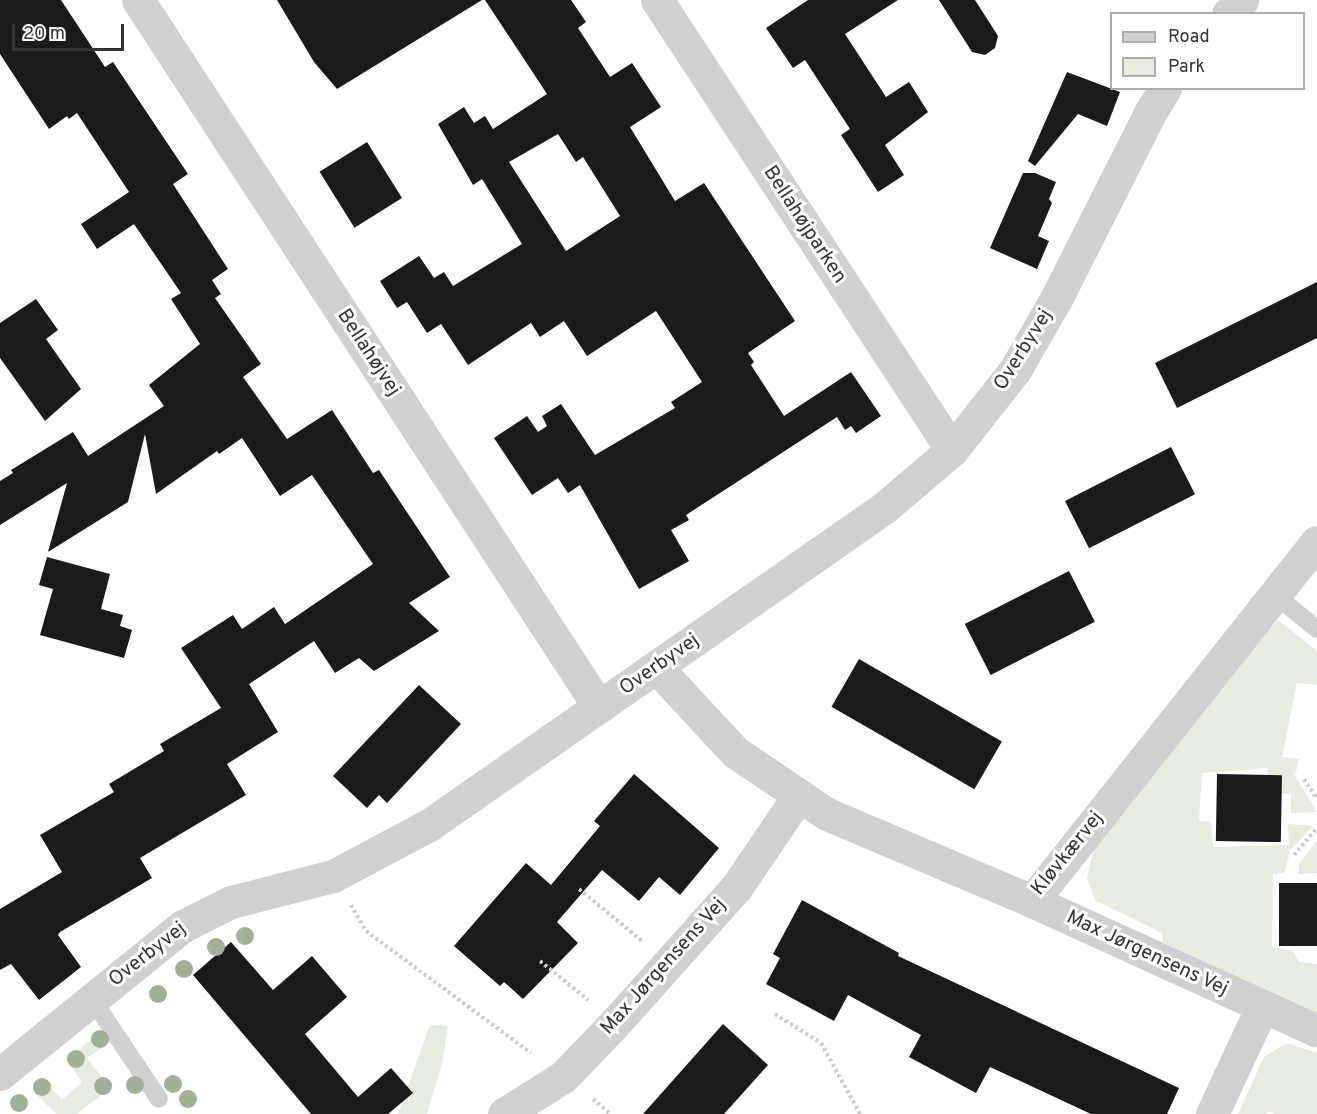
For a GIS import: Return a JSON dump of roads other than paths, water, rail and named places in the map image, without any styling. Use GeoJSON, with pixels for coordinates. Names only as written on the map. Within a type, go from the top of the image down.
{"type":"FeatureCollection","features":[{"type":"Feature","properties":{"kind":"street","name":"Bellahøjvej"},"geometry":{"type":"LineString","coordinates":[[138,0],[598,707]]}},
{"type":"Feature","properties":{"kind":"street","name":"Bellahøjparken"},"geometry":{"type":"LineString","coordinates":[[657,0],[952,450]]}},
{"type":"Feature","properties":{"kind":"street"},"geometry":{"type":"LineString","coordinates":[[1230,12],[1242,0]]}},
{"type":"Feature","properties":{"kind":"street","name":"Overbyvej"},"geometry":{"type":"LineString","coordinates":[[0,1074],[183,926],[231,902],[333,876],[429,825],[657,668],[884,507],[952,450],[1015,370],[1056,299],[1164,90]]}},
{"type":"Feature","properties":{"kind":"street","name":"Kløvkærvej"},"geometry":{"type":"LineString","coordinates":[[657,668],[735,752],[827,814],[1032,902],[1317,542]]}},
{"type":"Feature","properties":{"kind":"street","name":"Max Jørgensens Vej"},"geometry":{"type":"LineString","coordinates":[[504,1114],[563,1077],[616,1023],[736,888],[799,795]]}},
{"type":"Feature","properties":{"kind":"street","name":"Max Jørgensens Vej"},"geometry":{"type":"LineString","coordinates":[[1032,902],[1317,1031]]}},
{"type":"Feature","properties":{"kind":"street"},"geometry":{"type":"LineString","coordinates":[[1212,1114],[1262,1006]]}},
{"type":"Feature","properties":{"kind":"lane"},"geometry":{"type":"LineString","coordinates":[[1275,595],[1317,629]]}},
{"type":"Feature","properties":{"kind":"lane"},"geometry":{"type":"LineString","coordinates":[[92,999],[159,1100]]}}]}
